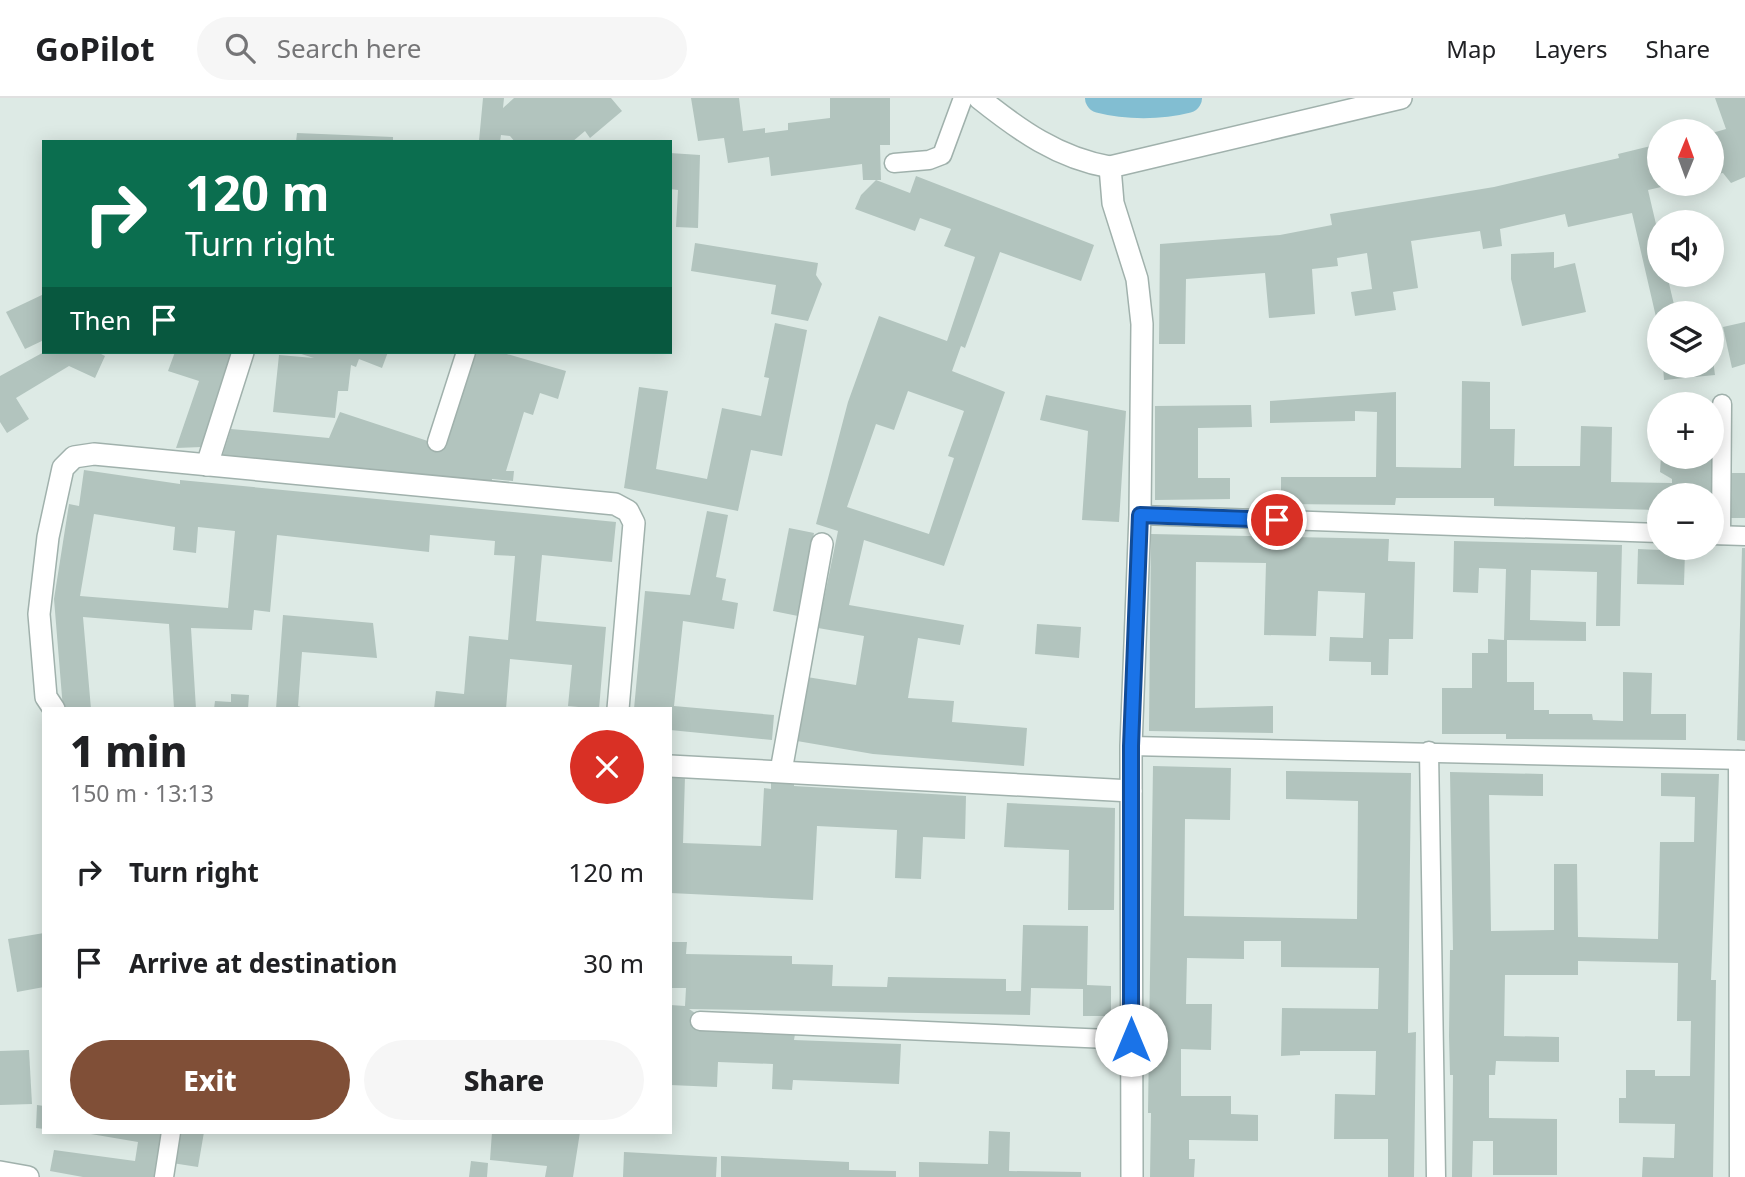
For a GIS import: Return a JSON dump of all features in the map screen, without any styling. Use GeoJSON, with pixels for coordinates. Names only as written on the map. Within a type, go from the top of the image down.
{"type":"FeatureCollection","features":[{"type":"Feature","properties":{"kind":"street"},"geometry":{"type":"LineString","coordinates":[[979,98],[1015,127],[1059,153],[1110,167],[1401,98]]}},
{"type":"Feature","properties":{"kind":"street"},"geometry":{"type":"LineString","coordinates":[[1110,167],[1113,203],[1137,279],[1142,324],[1140,515],[1131,746],[1132,1177]]}},
{"type":"Feature","properties":{"kind":"street"},"geometry":{"type":"LineString","coordinates":[[207,465],[242,354]]}},
{"type":"Feature","properties":{"kind":"street"},"geometry":{"type":"LineString","coordinates":[[53,707],[46,698],[39,614],[48,537],[62,468],[74,457],[94,454],[425,481],[615,503],[628,511],[634,523],[618,707]]}},
{"type":"Feature","properties":{"kind":"street"},"geometry":{"type":"LineString","coordinates":[[781,771],[822,544]]}},
{"type":"Feature","properties":{"kind":"street"},"geometry":{"type":"LineString","coordinates":[[672,766],[1131,790]]}},
{"type":"Feature","properties":{"kind":"street"},"geometry":{"type":"LineString","coordinates":[[0,1172],[28,1177]]}},
{"type":"Feature","properties":{"kind":"lane"},"geometry":{"type":"LineString","coordinates":[[894,163],[929,160],[942,155],[963,98]]}},
{"type":"Feature","properties":{"kind":"lane"},"geometry":{"type":"LineString","coordinates":[[437,442],[465,354]]}},
{"type":"Feature","properties":{"kind":"lane"},"geometry":{"type":"LineString","coordinates":[[1140,515],[1647,533]]}},
{"type":"Feature","properties":{"kind":"lane"},"geometry":{"type":"LineString","coordinates":[[1724,535],[1745,536]]}},
{"type":"Feature","properties":{"kind":"lane"},"geometry":{"type":"LineString","coordinates":[[1131,746],[1742,760],[1738,1177]]}},
{"type":"Feature","properties":{"kind":"lane"},"geometry":{"type":"LineString","coordinates":[[1429,751],[1436,1177]]}},
{"type":"Feature","properties":{"kind":"lane"},"geometry":{"type":"LineString","coordinates":[[700,1021],[1131,1040]]}},
{"type":"Feature","properties":{"kind":"lane"},"geometry":{"type":"LineString","coordinates":[[164,1177],[171,1134]]}},
{"type":"Feature","properties":{"kind":"building"},"geometry":{"type":"Polygon","coordinates":[[[483,98],[504,98],[503,108],[514,98],[611,98],[622,111],[590,138],[585,131],[574,140],[513,140],[510,136],[501,135],[500,140],[479,140],[483,98]]]}},
{"type":"Feature","properties":{"kind":"building"},"geometry":{"type":"Polygon","coordinates":[[[691,98],[739,98],[743,131],[765,128],[765,133],[788,130],[788,123],[830,118],[830,98],[890,98],[890,145],[880,145],[881,180],[863,180],[862,164],[771,176],[769,157],[728,163],[724,138],[698,141],[691,98]]]}},
{"type":"Feature","properties":{"kind":"building"},"geometry":{"type":"Polygon","coordinates":[[[1715,98],[1745,98],[1745,177],[1731,183],[1724,174],[1726,129],[1715,98]]]}},
{"type":"Feature","properties":{"kind":"building"},"geometry":{"type":"Polygon","coordinates":[[[297,133],[393,137],[393,140],[296,140],[297,133]]]}},
{"type":"Feature","properties":{"kind":"building"},"geometry":{"type":"Polygon","coordinates":[[[1647,147],[1647,196],[1649,196],[1653,210],[1647,210],[1647,278],[1632,213],[1568,227],[1565,214],[1500,229],[1502,246],[1483,249],[1480,231],[1411,241],[1418,288],[1393,292],[1396,310],[1355,316],[1351,292],[1372,289],[1367,253],[1337,258],[1338,266],[1312,269],[1315,314],[1269,318],[1265,273],[1186,279],[1185,344],[1159,344],[1160,244],[1280,235],[1332,225],[1330,214],[1494,187],[1619,158],[1618,154],[1647,147]]]}},
{"type":"Feature","properties":{"kind":"building"},"geometry":{"type":"Polygon","coordinates":[[[672,153],[700,155],[698,228],[676,227],[678,190],[672,189],[672,153]]]}},
{"type":"Feature","properties":{"kind":"building"},"geometry":{"type":"Polygon","coordinates":[[[916,176],[1094,245],[1081,281],[1000,252],[965,348],[961,346],[952,371],[1005,392],[944,566],[864,540],[849,605],[964,625],[960,645],[918,638],[908,698],[954,701],[952,722],[1027,728],[1024,766],[873,754],[797,741],[807,677],[856,685],[864,636],[818,628],[838,531],[816,524],[848,402],[879,316],[947,341],[975,257],[944,246],[951,229],[920,218],[915,231],[855,209],[861,195],[876,180],[910,193],[916,176]],[[908,391],[894,430],[876,424],[847,507],[929,534],[954,458],[948,456],[964,411],[908,391]]]}},
{"type":"Feature","properties":{"kind":"building"},"geometry":{"type":"Polygon","coordinates":[[[695,243],[818,263],[816,275],[822,284],[808,321],[771,314],[776,285],[691,271],[695,243]]]}},
{"type":"Feature","properties":{"kind":"building"},"geometry":{"type":"Polygon","coordinates":[[[1554,252],[1554,268],[1575,263],[1586,312],[1522,326],[1511,279],[1511,254],[1554,252]]]}},
{"type":"Feature","properties":{"kind":"building"},"geometry":{"type":"Polygon","coordinates":[[[1649,287],[1670,287],[1673,301],[1652,301],[1649,287]]]}},
{"type":"Feature","properties":{"kind":"building"},"geometry":{"type":"Polygon","coordinates":[[[42,295],[42,341],[25,349],[6,312],[42,295]]]}},
{"type":"Feature","properties":{"kind":"building"},"geometry":{"type":"Polygon","coordinates":[[[1745,322],[1745,364],[1732,368],[1724,327],[1745,322]]]}},
{"type":"Feature","properties":{"kind":"building"},"geometry":{"type":"Polygon","coordinates":[[[775,323],[807,330],[782,456],[751,450],[738,511],[624,488],[639,387],[668,391],[656,469],[707,479],[722,408],[761,416],[769,378],[764,377],[775,323]]]}},
{"type":"Feature","properties":{"kind":"building"},"geometry":{"type":"Polygon","coordinates":[[[42,353],[105,356],[95,378],[69,366],[16,398],[29,419],[7,433],[0,422],[0,376],[42,353]]]}},
{"type":"Feature","properties":{"kind":"building"},"geometry":{"type":"Polygon","coordinates":[[[174,354],[232,354],[202,447],[176,448],[199,381],[168,371],[174,354]]]}},
{"type":"Feature","properties":{"kind":"building"},"geometry":{"type":"Polygon","coordinates":[[[301,354],[387,354],[382,368],[359,359],[356,367],[351,365],[348,391],[338,391],[335,418],[273,412],[279,355],[314,358],[301,354]]]}},
{"type":"Feature","properties":{"kind":"building"},"geometry":{"type":"Polygon","coordinates":[[[473,354],[507,354],[566,371],[558,399],[540,393],[533,415],[524,412],[506,471],[514,471],[513,481],[492,479],[492,482],[222,457],[231,429],[329,438],[340,412],[446,447],[473,354]]]}},
{"type":"Feature","properties":{"kind":"building"},"geometry":{"type":"Polygon","coordinates":[[[1462,381],[1490,382],[1490,429],[1515,429],[1514,466],[1580,466],[1581,426],[1612,427],[1611,482],[1672,483],[1647,483],[1647,510],[1494,506],[1494,498],[1396,498],[1395,505],[1281,504],[1281,477],[1376,477],[1377,412],[1355,411],[1355,421],[1270,423],[1270,401],[1396,392],[1396,467],[1461,468],[1462,381]]]}},
{"type":"Feature","properties":{"kind":"building"},"geometry":{"type":"Polygon","coordinates":[[[1046,395],[1126,411],[1119,522],[1082,520],[1088,431],[1040,420],[1046,395]]]}},
{"type":"Feature","properties":{"kind":"building"},"geometry":{"type":"Polygon","coordinates":[[[1251,405],[1252,427],[1198,428],[1198,478],[1230,478],[1230,499],[1155,500],[1155,406],[1251,405]]]}},
{"type":"Feature","properties":{"kind":"building"},"geometry":{"type":"Polygon","coordinates":[[[1660,469],[1717,469],[1717,483],[1672,483],[1672,479],[1660,472],[1660,469]]]}},
{"type":"Feature","properties":{"kind":"building"},"geometry":{"type":"Polygon","coordinates":[[[84,470],[180,484],[180,480],[616,522],[612,562],[542,555],[536,621],[606,627],[599,707],[568,706],[572,665],[510,659],[506,707],[434,707],[436,691],[464,694],[469,636],[508,640],[515,556],[494,555],[495,541],[430,535],[429,552],[277,535],[270,612],[254,610],[252,630],[191,628],[196,707],[174,707],[169,624],[83,617],[91,707],[63,707],[54,599],[69,504],[79,506],[84,470]],[[94,514],[80,596],[228,608],[235,531],[198,527],[196,553],[173,550],[175,527],[94,514]]]}},
{"type":"Feature","properties":{"kind":"building"},"geometry":{"type":"Polygon","coordinates":[[[1730,473],[1745,473],[1745,518],[1730,518],[1730,473]]]}},
{"type":"Feature","properties":{"kind":"building"},"geometry":{"type":"Polygon","coordinates":[[[707,511],[728,515],[716,577],[726,579],[722,600],[738,603],[734,629],[683,621],[674,706],[774,715],[772,740],[672,730],[672,707],[634,707],[645,591],[690,595],[707,511]]]}},
{"type":"Feature","properties":{"kind":"building"},"geometry":{"type":"Polygon","coordinates":[[[789,528],[814,533],[798,616],[773,611],[789,528]]]}},
{"type":"Feature","properties":{"kind":"building"},"geometry":{"type":"Polygon","coordinates":[[[1151,534],[1389,539],[1388,561],[1415,562],[1413,639],[1389,639],[1388,675],[1371,675],[1371,662],[1329,661],[1330,637],[1363,638],[1365,593],[1318,591],[1316,636],[1264,635],[1266,563],[1196,562],[1195,708],[1273,706],[1273,733],[1149,731],[1151,534]]]}},
{"type":"Feature","properties":{"kind":"building"},"geometry":{"type":"Polygon","coordinates":[[[1454,541],[1622,545],[1620,626],[1596,626],[1597,572],[1531,570],[1530,620],[1586,622],[1586,641],[1507,640],[1507,682],[1534,682],[1534,710],[1549,710],[1549,714],[1592,714],[1593,720],[1623,721],[1623,672],[1652,673],[1651,714],[1686,714],[1686,740],[1506,739],[1506,734],[1442,734],[1442,688],[1472,688],[1472,653],[1488,653],[1488,639],[1504,640],[1506,569],[1479,568],[1478,593],[1453,592],[1454,541]]]}},
{"type":"Feature","properties":{"kind":"building"},"geometry":{"type":"Polygon","coordinates":[[[1742,548],[1745,548],[1745,741],[1737,740],[1742,548]]]}},
{"type":"Feature","properties":{"kind":"building"},"geometry":{"type":"Polygon","coordinates":[[[1638,549],[1647,549],[1647,560],[1685,560],[1684,585],[1637,584],[1638,549]]]}},
{"type":"Feature","properties":{"kind":"building"},"geometry":{"type":"Polygon","coordinates":[[[283,615],[373,623],[377,658],[302,652],[298,706],[301,707],[276,707],[283,615]]]}},
{"type":"Feature","properties":{"kind":"building"},"geometry":{"type":"Polygon","coordinates":[[[1037,624],[1081,627],[1079,658],[1035,654],[1037,624]]]}},
{"type":"Feature","properties":{"kind":"building"},"geometry":{"type":"Polygon","coordinates":[[[231,694],[249,695],[248,707],[214,707],[215,701],[231,702],[231,694]]]}},
{"type":"Feature","properties":{"kind":"building"},"geometry":{"type":"Polygon","coordinates":[[[1153,766],[1231,768],[1230,820],[1185,819],[1184,916],[1357,919],[1358,801],[1286,799],[1286,771],[1411,773],[1408,1033],[1416,1032],[1414,1177],[1388,1177],[1388,1139],[1334,1139],[1335,1094],[1375,1095],[1376,1051],[1300,1051],[1300,1055],[1281,1056],[1282,1008],[1378,1009],[1379,968],[1281,967],[1281,941],[1244,941],[1244,959],[1187,958],[1186,1004],[1212,1004],[1211,1050],[1181,1049],[1181,1096],[1231,1096],[1231,1114],[1258,1115],[1258,1141],[1189,1140],[1189,1159],[1195,1159],[1194,1177],[1150,1177],[1151,1113],[1148,1113],[1153,766]]]}},
{"type":"Feature","properties":{"kind":"building"},"geometry":{"type":"Polygon","coordinates":[[[1450,772],[1543,774],[1543,796],[1489,795],[1491,931],[1554,930],[1554,864],[1577,864],[1578,937],[1658,939],[1660,842],[1694,842],[1695,797],[1661,796],[1661,773],[1719,774],[1711,980],[1716,980],[1713,1177],[1642,1177],[1643,1157],[1674,1158],[1675,1124],[1619,1123],[1619,1098],[1626,1098],[1626,1070],[1655,1070],[1655,1076],[1690,1076],[1691,1021],[1677,1021],[1678,963],[1578,961],[1578,975],[1505,975],[1504,1036],[1559,1037],[1559,1062],[1496,1061],[1495,1075],[1489,1075],[1489,1118],[1557,1119],[1557,1175],[1493,1175],[1493,1141],[1473,1141],[1472,1177],[1452,1177],[1453,1075],[1450,1075],[1449,1036],[1450,950],[1453,950],[1450,772]]]}},
{"type":"Feature","properties":{"kind":"building"},"geometry":{"type":"Polygon","coordinates":[[[672,775],[685,776],[683,843],[761,846],[764,788],[771,789],[771,780],[794,780],[794,786],[966,796],[965,839],[923,837],[921,879],[895,878],[897,830],[817,826],[813,900],[672,893],[672,775]]]}},
{"type":"Feature","properties":{"kind":"building"},"geometry":{"type":"Polygon","coordinates":[[[1007,803],[1115,808],[1114,910],[1068,910],[1069,850],[1004,847],[1007,803]]]}},
{"type":"Feature","properties":{"kind":"building"},"geometry":{"type":"Polygon","coordinates":[[[1023,925],[1088,926],[1087,985],[1111,986],[1111,1016],[1083,1016],[1083,989],[1031,988],[1030,1015],[689,1009],[695,1013],[695,1030],[795,1034],[794,1040],[901,1044],[899,1084],[793,1080],[792,1090],[772,1089],[773,1064],[718,1062],[717,1087],[672,1085],[672,1005],[685,1006],[686,988],[672,988],[672,942],[687,942],[686,954],[792,956],[792,964],[833,965],[832,986],[887,987],[888,977],[1006,979],[1006,991],[1021,991],[1023,925]]]}},
{"type":"Feature","properties":{"kind":"building"},"geometry":{"type":"Polygon","coordinates":[[[42,933],[42,987],[17,992],[8,939],[42,933]]]}},
{"type":"Feature","properties":{"kind":"building"},"geometry":{"type":"Polygon","coordinates":[[[29,1050],[32,1104],[0,1105],[0,1051],[29,1050]]]}},
{"type":"Feature","properties":{"kind":"building"},"geometry":{"type":"Polygon","coordinates":[[[37,1105],[42,1106],[42,1129],[36,1128],[37,1105]]]}},
{"type":"Feature","properties":{"kind":"building"},"geometry":{"type":"Polygon","coordinates":[[[989,1131],[1010,1132],[1009,1171],[1081,1172],[1081,1177],[919,1177],[919,1162],[988,1164],[989,1131]]]}},
{"type":"Feature","properties":{"kind":"building"},"geometry":{"type":"Polygon","coordinates":[[[91,1134],[164,1134],[157,1174],[154,1177],[83,1177],[50,1171],[54,1150],[135,1161],[138,1142],[91,1134]]]}},
{"type":"Feature","properties":{"kind":"building"},"geometry":{"type":"Polygon","coordinates":[[[177,1134],[204,1134],[198,1167],[172,1163],[177,1134]]]}},
{"type":"Feature","properties":{"kind":"building"},"geometry":{"type":"Polygon","coordinates":[[[492,1134],[580,1134],[573,1177],[545,1177],[547,1166],[490,1160],[492,1134]]]}},
{"type":"Feature","properties":{"kind":"building"},"geometry":{"type":"Polygon","coordinates":[[[624,1152],[717,1157],[716,1177],[623,1177],[624,1152]]]}},
{"type":"Feature","properties":{"kind":"building"},"geometry":{"type":"Polygon","coordinates":[[[721,1156],[849,1162],[849,1170],[896,1171],[896,1177],[721,1177],[721,1156]]]}},
{"type":"Feature","properties":{"kind":"building"},"geometry":{"type":"Polygon","coordinates":[[[471,1161],[488,1163],[487,1177],[469,1177],[471,1161]]]}},
{"type":"Feature","properties":{"kind":"waterway"},"geometry":{"type":"LineString","coordinates":[[1100,98],[1144,103],[1187,98]]}},
{"type":"Feature","properties":{"kind":"route"},"geometry":{"type":"LineString","coordinates":[[1131,1040],[1131,746],[1140,515],[1277,520]]}}]}
